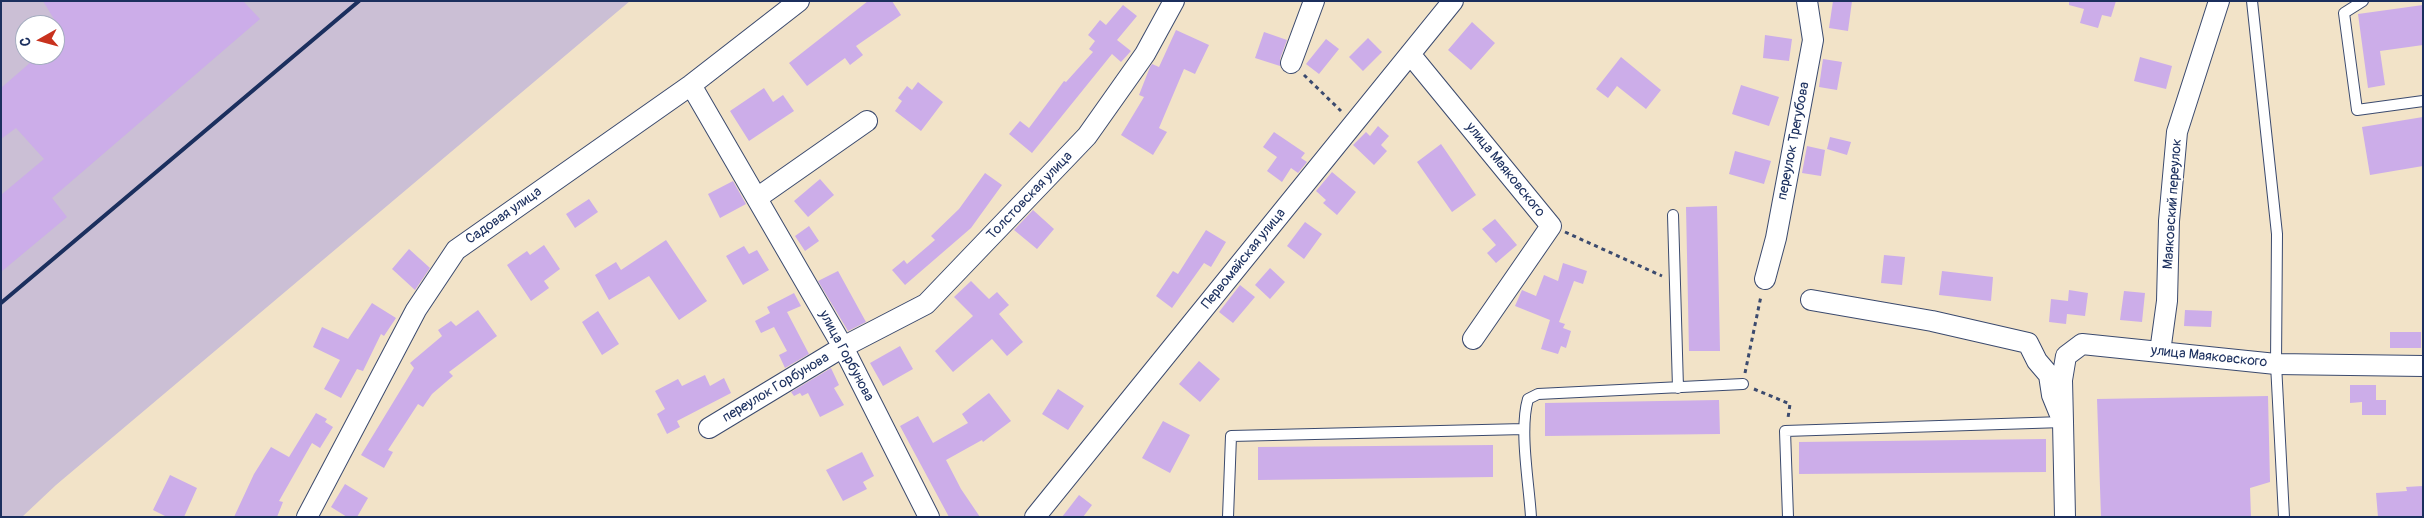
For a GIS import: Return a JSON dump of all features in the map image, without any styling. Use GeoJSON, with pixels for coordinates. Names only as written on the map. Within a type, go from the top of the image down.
{"type":"FeatureCollection","features":[{"type":"Feature","properties":{"kind":"street","name":"Садовая улица"},"geometry":{"type":"LineString","coordinates":[[307,517],[416,310],[456,250],[692,85],[798,1]]}},
{"type":"Feature","properties":{"kind":"street","name":"Толстовская улица"},"geometry":{"type":"LineString","coordinates":[[843,347],[926,304],[1074,150],[1087,136],[1144,54],[1174,1]]}},
{"type":"Feature","properties":{"kind":"street"},"geometry":{"type":"LineString","coordinates":[[1291,63],[1314,1]]}},
{"type":"Feature","properties":{"kind":"street","name":"Первомайская улица"},"geometry":{"type":"LineString","coordinates":[[1036,517],[1453,1]]}},
{"type":"Feature","properties":{"kind":"street","name":"переулок Трегубова"},"geometry":{"type":"LineString","coordinates":[[1764,280],[1776,238],[1813,40],[1807,1]]}},
{"type":"Feature","properties":{"kind":"street","name":"Маяковский переулок"},"geometry":{"type":"LineString","coordinates":[[2160,352],[2167,301],[2169,221],[2177,132],[2218,1]]}},
{"type":"Feature","properties":{"kind":"street","name":"улица Маяковского"},"geometry":{"type":"LineString","coordinates":[[1410,54],[1551,226],[1473,339]]}},
{"type":"Feature","properties":{"kind":"street","name":"улица Горбунова"},"geometry":{"type":"LineString","coordinates":[[692,85],[843,347],[929,517]]}},
{"type":"Feature","properties":{"kind":"street"},"geometry":{"type":"LineString","coordinates":[[757,198],[867,121]]}},
{"type":"Feature","properties":{"kind":"street","name":"улица Маяковского"},"geometry":{"type":"LineString","coordinates":[[1811,300],[1932,321],[2028,343],[2037,360],[2049,375],[2052,395],[2063,422]]}},
{"type":"Feature","properties":{"kind":"street","name":"улица Маяковского"},"geometry":{"type":"LineString","coordinates":[[2065,517],[2062,380],[2066,356],[2082,344],[2276,364],[2423,366]]}},
{"type":"Feature","properties":{"kind":"street","name":"переулок Горбунова"},"geometry":{"type":"LineString","coordinates":[[709,428],[843,347]]}},
{"type":"Feature","properties":{"kind":"lane"},"geometry":{"type":"LineString","coordinates":[[2252,1],[2277,234],[2276,364],[2284,517]]}},
{"type":"Feature","properties":{"kind":"lane"},"geometry":{"type":"LineString","coordinates":[[2364,1],[2344,13],[2357,110],[2423,101]]}},
{"type":"Feature","properties":{"kind":"lane"},"geometry":{"type":"LineString","coordinates":[[1673,215],[1673,281],[1678,388]]}},
{"type":"Feature","properties":{"kind":"lane"},"geometry":{"type":"LineString","coordinates":[[1532,517],[1524,429],[1524,412],[1528,399],[1538,394],[1743,384]]}},
{"type":"Feature","properties":{"kind":"lane"},"geometry":{"type":"LineString","coordinates":[[1788,517],[1785,431],[2063,422]]}},
{"type":"Feature","properties":{"kind":"lane"},"geometry":{"type":"LineString","coordinates":[[1228,517],[1231,436],[1524,429]]}},
{"type":"Feature","properties":{"kind":"path"},"geometry":{"type":"LineString","coordinates":[[1291,63],[1354,124]]}},
{"type":"Feature","properties":{"kind":"path"},"geometry":{"type":"LineString","coordinates":[[1551,226],[1673,281]]}},
{"type":"Feature","properties":{"kind":"path"},"geometry":{"type":"LineString","coordinates":[[1764,280],[1743,384],[1790,404],[1785,431]]}},
{"type":"Feature","properties":{"kind":"shaded area"},"geometry":{"type":"Polygon","coordinates":[[[1,1],[630,1],[56,485],[22,517],[1,517],[1,1]]]}},
{"type":"Feature","properties":{"kind":"building"},"geometry":{"type":"Polygon","coordinates":[[[43,1],[243,1],[260,19],[52,198],[67,217],[1,272],[1,195],[44,159],[16,128],[1,139],[1,88],[27,65],[65,65],[65,15],[51,15],[43,1]]]}},
{"type":"Feature","properties":{"kind":"building"},"geometry":{"type":"Polygon","coordinates":[[[868,1],[892,1],[901,15],[856,46],[863,55],[850,65],[845,58],[807,86],[789,63],[868,1]]]}},
{"type":"Feature","properties":{"kind":"building"},"geometry":{"type":"Polygon","coordinates":[[[1833,1],[1852,1],[1848,31],[1829,28],[1833,1]]]}},
{"type":"Feature","properties":{"kind":"building"},"geometry":{"type":"Polygon","coordinates":[[[2069,1],[2116,1],[2111,17],[2102,15],[2098,28],[2080,23],[2084,9],[2069,5],[2069,1]]]}},
{"type":"Feature","properties":{"kind":"building"},"geometry":{"type":"Polygon","coordinates":[[[1123,5],[1137,16],[1117,40],[1131,51],[1121,62],[1112,54],[1032,153],[1009,134],[1020,121],[1029,128],[1064,81],[1066,82],[1093,52],[1089,49],[1095,41],[1088,35],[1100,20],[1106,25],[1123,5]]]}},
{"type":"Feature","properties":{"kind":"building"},"geometry":{"type":"Polygon","coordinates":[[[2423,5],[2423,45],[2380,51],[2385,85],[2368,88],[2358,14],[2423,5]]]}},
{"type":"Feature","properties":{"kind":"building"},"geometry":{"type":"Polygon","coordinates":[[[1472,22],[1495,43],[1471,70],[1448,50],[1472,22]]]}},
{"type":"Feature","properties":{"kind":"building"},"geometry":{"type":"Polygon","coordinates":[[[1176,30],[1209,45],[1195,74],[1184,69],[1159,128],[1167,132],[1153,155],[1121,135],[1144,97],[1139,95],[1150,67],[1152,64],[1159,67],[1176,30]]]}},
{"type":"Feature","properties":{"kind":"building"},"geometry":{"type":"Polygon","coordinates":[[[1264,32],[1287,40],[1280,59],[1280,66],[1255,58],[1264,32]]]}},
{"type":"Feature","properties":{"kind":"building"},"geometry":{"type":"Polygon","coordinates":[[[1765,35],[1792,39],[1789,61],[1763,58],[1765,35]]]}},
{"type":"Feature","properties":{"kind":"building"},"geometry":{"type":"Polygon","coordinates":[[[1368,38],[1382,52],[1363,71],[1349,57],[1368,38]]]}},
{"type":"Feature","properties":{"kind":"building"},"geometry":{"type":"Polygon","coordinates":[[[1326,39],[1339,49],[1319,74],[1306,64],[1326,39]]]}},
{"type":"Feature","properties":{"kind":"building"},"geometry":{"type":"Polygon","coordinates":[[[1621,57],[1661,90],[1646,109],[1617,86],[1608,98],[1596,89],[1621,57]]]}},
{"type":"Feature","properties":{"kind":"building"},"geometry":{"type":"Polygon","coordinates":[[[2140,57],[2172,66],[2166,89],[2134,81],[2140,57]]]}},
{"type":"Feature","properties":{"kind":"building"},"geometry":{"type":"Polygon","coordinates":[[[1823,59],[1842,62],[1837,90],[1819,87],[1823,59]]]}},
{"type":"Feature","properties":{"kind":"building"},"geometry":{"type":"Polygon","coordinates":[[[918,82],[943,102],[921,131],[895,111],[902,101],[898,98],[907,86],[912,90],[918,82]]]}},
{"type":"Feature","properties":{"kind":"building"},"geometry":{"type":"Polygon","coordinates":[[[1741,85],[1779,97],[1769,126],[1732,114],[1741,85]]]}},
{"type":"Feature","properties":{"kind":"building"},"geometry":{"type":"Polygon","coordinates":[[[764,88],[773,102],[783,95],[794,111],[749,141],[730,111],[764,88]]]}},
{"type":"Feature","properties":{"kind":"building"},"geometry":{"type":"Polygon","coordinates":[[[2423,117],[2423,166],[2370,175],[2362,127],[2423,117]]]}},
{"type":"Feature","properties":{"kind":"building"},"geometry":{"type":"Polygon","coordinates":[[[1378,126],[1389,136],[1381,145],[1387,151],[1374,165],[1353,145],[1366,132],[1370,136],[1378,126]]]}},
{"type":"Feature","properties":{"kind":"building"},"geometry":{"type":"Polygon","coordinates":[[[1274,132],[1305,153],[1301,158],[1307,162],[1298,173],[1291,168],[1282,182],[1267,171],[1277,157],[1263,147],[1274,132]]]}},
{"type":"Feature","properties":{"kind":"building"},"geometry":{"type":"Polygon","coordinates":[[[1830,137],[1851,142],[1847,155],[1827,149],[1830,137]]]}},
{"type":"Feature","properties":{"kind":"building"},"geometry":{"type":"Polygon","coordinates":[[[1441,144],[1476,195],[1452,212],[1417,162],[1441,144]]]}},
{"type":"Feature","properties":{"kind":"building"},"geometry":{"type":"Polygon","coordinates":[[[1807,146],[1825,150],[1821,176],[1802,173],[1807,146]]]}},
{"type":"Feature","properties":{"kind":"building"},"geometry":{"type":"Polygon","coordinates":[[[1735,151],[1771,161],[1764,184],[1729,174],[1735,151]]]}},
{"type":"Feature","properties":{"kind":"building"},"geometry":{"type":"Polygon","coordinates":[[[1332,172],[1356,192],[1337,215],[1323,203],[1326,200],[1316,191],[1332,172]]]}},
{"type":"Feature","properties":{"kind":"building"},"geometry":{"type":"Polygon","coordinates":[[[985,173],[1002,185],[971,228],[905,285],[892,270],[904,260],[907,264],[935,240],[931,236],[959,209],[985,173]]]}},
{"type":"Feature","properties":{"kind":"building"},"geometry":{"type":"Polygon","coordinates":[[[820,179],[834,195],[808,217],[794,201],[820,179]]]}},
{"type":"Feature","properties":{"kind":"building"},"geometry":{"type":"Polygon","coordinates":[[[733,181],[746,204],[720,218],[708,194],[733,181]]]}},
{"type":"Feature","properties":{"kind":"building"},"geometry":{"type":"Polygon","coordinates":[[[589,199],[598,212],[575,228],[566,214],[589,199]]]}},
{"type":"Feature","properties":{"kind":"building"},"geometry":{"type":"Polygon","coordinates":[[[1717,206],[1720,351],[1689,351],[1686,207],[1717,206]]]}},
{"type":"Feature","properties":{"kind":"building"},"geometry":{"type":"Polygon","coordinates":[[[1033,210],[1054,229],[1037,249],[1014,230],[1033,210]]]}},
{"type":"Feature","properties":{"kind":"building"},"geometry":{"type":"Polygon","coordinates":[[[1495,219],[1517,245],[1496,263],[1487,253],[1496,245],[1482,229],[1495,219]]]}},
{"type":"Feature","properties":{"kind":"building"},"geometry":{"type":"Polygon","coordinates":[[[1305,222],[1322,234],[1304,259],[1287,246],[1305,222]]]}},
{"type":"Feature","properties":{"kind":"building"},"geometry":{"type":"Polygon","coordinates":[[[809,226],[819,241],[805,251],[795,236],[809,226]]]}},
{"type":"Feature","properties":{"kind":"building"},"geometry":{"type":"Polygon","coordinates":[[[1206,230],[1226,242],[1211,267],[1204,263],[1172,308],[1156,296],[1173,271],[1178,274],[1206,230]]]}},
{"type":"Feature","properties":{"kind":"building"},"geometry":{"type":"Polygon","coordinates":[[[666,240],[707,301],[679,320],[649,276],[609,300],[595,275],[616,262],[621,270],[666,240]]]}},
{"type":"Feature","properties":{"kind":"building"},"geometry":{"type":"Polygon","coordinates":[[[544,245],[560,269],[544,281],[549,288],[531,301],[507,265],[527,251],[530,255],[544,245]]]}},
{"type":"Feature","properties":{"kind":"building"},"geometry":{"type":"Polygon","coordinates":[[[744,246],[749,254],[757,250],[769,270],[743,285],[726,256],[744,246]]]}},
{"type":"Feature","properties":{"kind":"building"},"geometry":{"type":"Polygon","coordinates":[[[409,249],[430,268],[415,290],[392,269],[409,249]]]}},
{"type":"Feature","properties":{"kind":"building"},"geometry":{"type":"Polygon","coordinates":[[[1884,255],[1905,257],[1902,285],[1881,283],[1884,255]]]}},
{"type":"Feature","properties":{"kind":"building"},"geometry":{"type":"Polygon","coordinates":[[[1563,263],[1587,271],[1583,284],[1574,281],[1559,322],[1565,324],[1563,328],[1571,331],[1566,348],[1561,346],[1558,354],[1541,349],[1550,320],[1515,306],[1522,290],[1536,296],[1544,275],[1558,281],[1563,263]]]}},
{"type":"Feature","properties":{"kind":"building"},"geometry":{"type":"Polygon","coordinates":[[[1270,268],[1285,282],[1270,299],[1255,285],[1270,268]]]}},
{"type":"Feature","properties":{"kind":"building"},"geometry":{"type":"Polygon","coordinates":[[[838,271],[866,322],[848,331],[818,281],[838,271]]]}},
{"type":"Feature","properties":{"kind":"building"},"geometry":{"type":"Polygon","coordinates":[[[1942,271],[1993,277],[1991,301],[1939,295],[1942,271]]]}},
{"type":"Feature","properties":{"kind":"building"},"geometry":{"type":"Polygon","coordinates":[[[971,281],[989,299],[997,292],[1009,305],[999,314],[1023,342],[1007,356],[992,339],[953,372],[935,351],[973,316],[954,297],[971,281]]]}},
{"type":"Feature","properties":{"kind":"building"},"geometry":{"type":"Polygon","coordinates":[[[1240,285],[1255,297],[1233,323],[1219,312],[1240,285]]]}},
{"type":"Feature","properties":{"kind":"building"},"geometry":{"type":"Polygon","coordinates":[[[2069,290],[2088,293],[2085,316],[2067,314],[2066,324],[2049,322],[2051,299],[2068,301],[2069,290]]]}},
{"type":"Feature","properties":{"kind":"building"},"geometry":{"type":"Polygon","coordinates":[[[2124,291],[2145,293],[2142,322],[2120,320],[2124,291]]]}},
{"type":"Feature","properties":{"kind":"building"},"geometry":{"type":"Polygon","coordinates":[[[794,293],[801,306],[787,312],[809,354],[785,368],[779,355],[787,351],[774,327],[761,333],[755,321],[770,313],[767,307],[794,293]]]}},
{"type":"Feature","properties":{"kind":"building"},"geometry":{"type":"Polygon","coordinates":[[[372,303],[396,318],[384,336],[381,334],[363,371],[357,369],[341,398],[324,389],[340,360],[313,347],[322,327],[348,339],[372,303]]]}},
{"type":"Feature","properties":{"kind":"building"},"geometry":{"type":"Polygon","coordinates":[[[478,310],[497,336],[449,372],[453,376],[432,394],[423,407],[418,404],[388,450],[393,452],[384,468],[361,455],[414,368],[410,363],[442,336],[438,330],[451,321],[456,326],[478,310]]]}},
{"type":"Feature","properties":{"kind":"building"},"geometry":{"type":"Polygon","coordinates":[[[2185,310],[2212,311],[2211,327],[2184,326],[2185,310]]]}},
{"type":"Feature","properties":{"kind":"building"},"geometry":{"type":"Polygon","coordinates":[[[598,311],[619,344],[602,355],[582,322],[598,311]]]}},
{"type":"Feature","properties":{"kind":"building"},"geometry":{"type":"Polygon","coordinates":[[[2390,332],[2421,332],[2421,348],[2390,348],[2390,332]]]}},
{"type":"Feature","properties":{"kind":"building"},"geometry":{"type":"Polygon","coordinates":[[[900,346],[913,369],[883,386],[870,363],[900,346]]]}},
{"type":"Feature","properties":{"kind":"building"},"geometry":{"type":"Polygon","coordinates":[[[1199,361],[1220,379],[1200,402],[1179,384],[1199,361]]]}},
{"type":"Feature","properties":{"kind":"building"},"geometry":{"type":"Polygon","coordinates":[[[831,368],[839,385],[834,388],[844,405],[820,417],[808,393],[802,396],[800,393],[794,396],[791,392],[831,368]]]}},
{"type":"Feature","properties":{"kind":"building"},"geometry":{"type":"Polygon","coordinates":[[[705,375],[710,386],[724,378],[731,393],[677,421],[680,427],[667,434],[657,414],[665,409],[655,391],[678,379],[682,386],[705,375]]]}},
{"type":"Feature","properties":{"kind":"building"},"geometry":{"type":"Polygon","coordinates":[[[2350,385],[2376,385],[2376,400],[2386,400],[2386,415],[2362,415],[2362,402],[2350,403],[2350,385]]]}},
{"type":"Feature","properties":{"kind":"building"},"geometry":{"type":"Polygon","coordinates":[[[1058,389],[1084,406],[1068,430],[1042,414],[1058,389]]]}},
{"type":"Feature","properties":{"kind":"building"},"geometry":{"type":"Polygon","coordinates":[[[989,393],[1011,421],[983,442],[982,440],[946,460],[961,489],[980,517],[949,517],[900,426],[918,416],[933,443],[968,423],[962,414],[989,393]]]}},
{"type":"Feature","properties":{"kind":"building"},"geometry":{"type":"Polygon","coordinates":[[[2268,396],[2270,482],[2250,488],[2251,517],[2101,517],[2097,399],[2268,396]]]}},
{"type":"Feature","properties":{"kind":"building"},"geometry":{"type":"Polygon","coordinates":[[[1719,400],[1720,434],[1545,436],[1545,403],[1719,400]]]}},
{"type":"Feature","properties":{"kind":"building"},"geometry":{"type":"Polygon","coordinates":[[[316,413],[327,419],[325,422],[333,427],[320,448],[312,443],[279,501],[283,502],[277,517],[234,517],[254,474],[271,447],[289,457],[316,413]]]}},
{"type":"Feature","properties":{"kind":"building"},"geometry":{"type":"Polygon","coordinates":[[[1163,421],[1190,435],[1170,473],[1142,458],[1163,421]]]}},
{"type":"Feature","properties":{"kind":"building"},"geometry":{"type":"Polygon","coordinates":[[[2046,439],[2046,472],[1799,474],[1799,442],[2046,439]]]}},
{"type":"Feature","properties":{"kind":"building"},"geometry":{"type":"Polygon","coordinates":[[[1493,445],[1493,477],[1258,480],[1258,447],[1493,445]]]}},
{"type":"Feature","properties":{"kind":"building"},"geometry":{"type":"Polygon","coordinates":[[[862,452],[874,476],[863,482],[867,489],[843,501],[826,470],[862,452]]]}},
{"type":"Feature","properties":{"kind":"building"},"geometry":{"type":"Polygon","coordinates":[[[170,475],[197,488],[184,517],[167,517],[153,510],[170,475]]]}},
{"type":"Feature","properties":{"kind":"building"},"geometry":{"type":"Polygon","coordinates":[[[345,484],[368,498],[357,517],[347,517],[331,507],[345,484]]]}},
{"type":"Feature","properties":{"kind":"building"},"geometry":{"type":"Polygon","coordinates":[[[2423,486],[2423,517],[2378,517],[2376,493],[2407,491],[2406,487],[2423,486]]]}},
{"type":"Feature","properties":{"kind":"building"},"geometry":{"type":"Polygon","coordinates":[[[1079,495],[1092,505],[1083,517],[1062,517],[1079,495]]]}},
{"type":"Feature","properties":{"kind":"railway"},"geometry":{"type":"LineString","coordinates":[[1,303],[359,1]]}}]}
